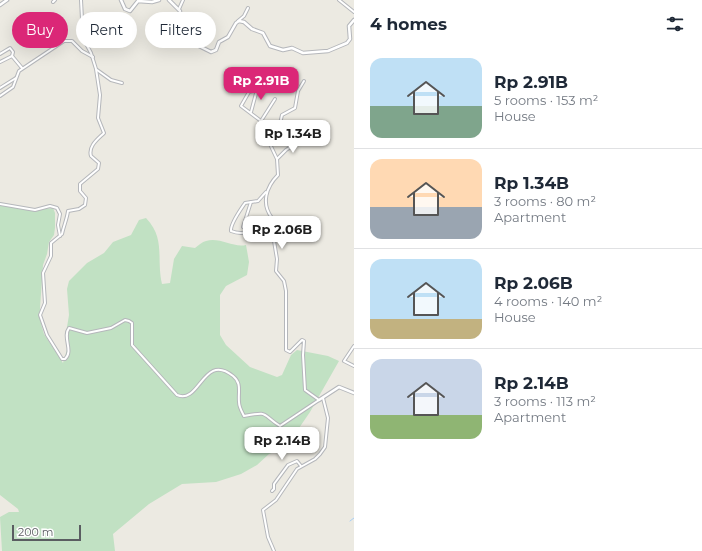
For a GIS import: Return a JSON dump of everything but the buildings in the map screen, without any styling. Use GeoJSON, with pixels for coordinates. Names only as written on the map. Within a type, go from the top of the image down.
{"type":"FeatureCollection","features":[{"type":"Feature","properties":{"kind":"street"},"geometry":{"type":"LineString","coordinates":[[0,5],[7,0]]}},
{"type":"Feature","properties":{"kind":"street"},"geometry":{"type":"LineString","coordinates":[[81,0],[81,12]]}},
{"type":"Feature","properties":{"kind":"street"},"geometry":{"type":"LineString","coordinates":[[122,0],[125,9],[130,11],[138,1],[152,2],[159,0]]}},
{"type":"Feature","properties":{"kind":"street"},"geometry":{"type":"LineString","coordinates":[[169,0],[180,9]]}},
{"type":"Feature","properties":{"kind":"street"},"geometry":{"type":"LineString","coordinates":[[183,0],[180,9],[179,36],[209,52],[214,52],[218,43],[227,38],[238,21],[244,16],[248,8]]}},
{"type":"Feature","properties":{"kind":"street"},"geometry":{"type":"LineString","coordinates":[[338,0],[354,12]]}},
{"type":"Feature","properties":{"kind":"street"},"geometry":{"type":"LineString","coordinates":[[238,21],[244,22],[252,29],[264,33],[269,46],[283,50],[292,48],[303,53],[324,52],[347,43],[350,39],[349,26],[354,20]]}},
{"type":"Feature","properties":{"kind":"street"},"geometry":{"type":"LineString","coordinates":[[0,96],[13,88],[19,71],[64,40],[72,41],[82,51],[93,57]]}},
{"type":"Feature","properties":{"kind":"street"},"geometry":{"type":"LineString","coordinates":[[0,54],[10,48],[13,52],[12,56],[22,69]]}},
{"type":"Feature","properties":{"kind":"street"},"geometry":{"type":"LineString","coordinates":[[88,48],[93,57],[96,69],[100,95],[98,118],[104,132],[95,141],[90,153],[98,163],[99,167],[94,174],[80,183],[80,191],[86,198],[85,204],[79,209],[68,211],[68,218],[63,225],[63,232],[51,243],[51,256],[44,270],[45,303],[40,316],[47,335],[62,359],[66,359],[68,353],[66,332],[69,328],[74,328],[87,333],[111,328],[127,320],[132,324],[132,345],[154,369],[159,377],[179,396],[190,394],[210,372],[216,369],[236,378],[240,390],[239,404],[245,416],[255,413],[266,414],[281,426],[339,387],[354,393]]}},
{"type":"Feature","properties":{"kind":"street"},"geometry":{"type":"LineString","coordinates":[[0,62],[12,56]]}},
{"type":"Feature","properties":{"kind":"street"},"geometry":{"type":"LineString","coordinates":[[96,69],[112,80],[122,83]]}},
{"type":"Feature","properties":{"kind":"street"},"geometry":{"type":"LineString","coordinates":[[0,88],[16,78]]}},
{"type":"Feature","properties":{"kind":"street"},"geometry":{"type":"LineString","coordinates":[[268,137],[279,128],[282,116],[295,108],[298,92],[304,81]]}},
{"type":"Feature","properties":{"kind":"street"},"geometry":{"type":"LineString","coordinates":[[251,112],[258,86]]}},
{"type":"Feature","properties":{"kind":"street"},"geometry":{"type":"LineString","coordinates":[[252,232],[244,234],[231,230],[231,226],[241,212],[244,204],[247,201],[252,202],[261,199],[270,184],[278,175],[277,159],[265,126],[251,112],[243,108],[242,104],[249,92],[256,90]]}},
{"type":"Feature","properties":{"kind":"street"},"geometry":{"type":"LineString","coordinates":[[261,121],[275,99]]}},
{"type":"Feature","properties":{"kind":"street"},"geometry":{"type":"LineString","coordinates":[[277,159],[286,150],[300,141]]}},
{"type":"Feature","properties":{"kind":"street"},"geometry":{"type":"LineString","coordinates":[[267,191],[267,207],[268,213],[272,217],[272,229],[277,259],[276,271],[284,280],[286,291],[286,350],[290,352],[302,340],[304,341],[303,354],[305,390],[319,400]]}},
{"type":"Feature","properties":{"kind":"street"},"geometry":{"type":"LineString","coordinates":[[243,227],[252,202]]}},
{"type":"Feature","properties":{"kind":"street"},"geometry":{"type":"LineString","coordinates":[[0,204],[36,210],[50,206],[57,208],[60,214],[58,225],[60,236]]}},
{"type":"Feature","properties":{"kind":"street"},"geometry":{"type":"LineString","coordinates":[[354,346],[344,361],[354,366]]}},
{"type":"Feature","properties":{"kind":"street"},"geometry":{"type":"LineString","coordinates":[[274,551],[268,537],[263,510],[276,500],[300,466],[315,459],[325,447],[328,418],[323,398]]}},
{"type":"Feature","properties":{"kind":"street"},"geometry":{"type":"LineString","coordinates":[[272,491],[274,484],[288,465],[297,461],[300,466]]}},
{"type":"Feature","properties":{"kind":"green space"},"geometry":{"type":"Polygon","coordinates":[[[0,204],[32,210],[53,208],[55,213],[54,235],[49,242],[43,265],[40,308],[41,324],[44,334],[63,363],[68,346],[66,333],[69,315],[67,289],[69,281],[87,263],[104,253],[113,242],[131,235],[139,220],[146,218],[156,234],[162,284],[170,283],[174,259],[182,246],[195,248],[203,242],[211,240],[241,246],[246,245],[249,262],[247,275],[226,286],[220,295],[220,335],[226,345],[250,367],[277,377],[282,375],[291,355],[297,350],[328,356],[339,361],[310,412],[286,447],[269,454],[257,465],[241,474],[216,482],[182,484],[149,504],[113,534],[115,551],[2,551],[0,517],[9,512],[19,512],[18,509],[0,495],[0,204]]]}},
{"type":"Feature","properties":{"kind":"waterway"},"geometry":{"type":"LineString","coordinates":[[350,521],[354,518]]}}]}
